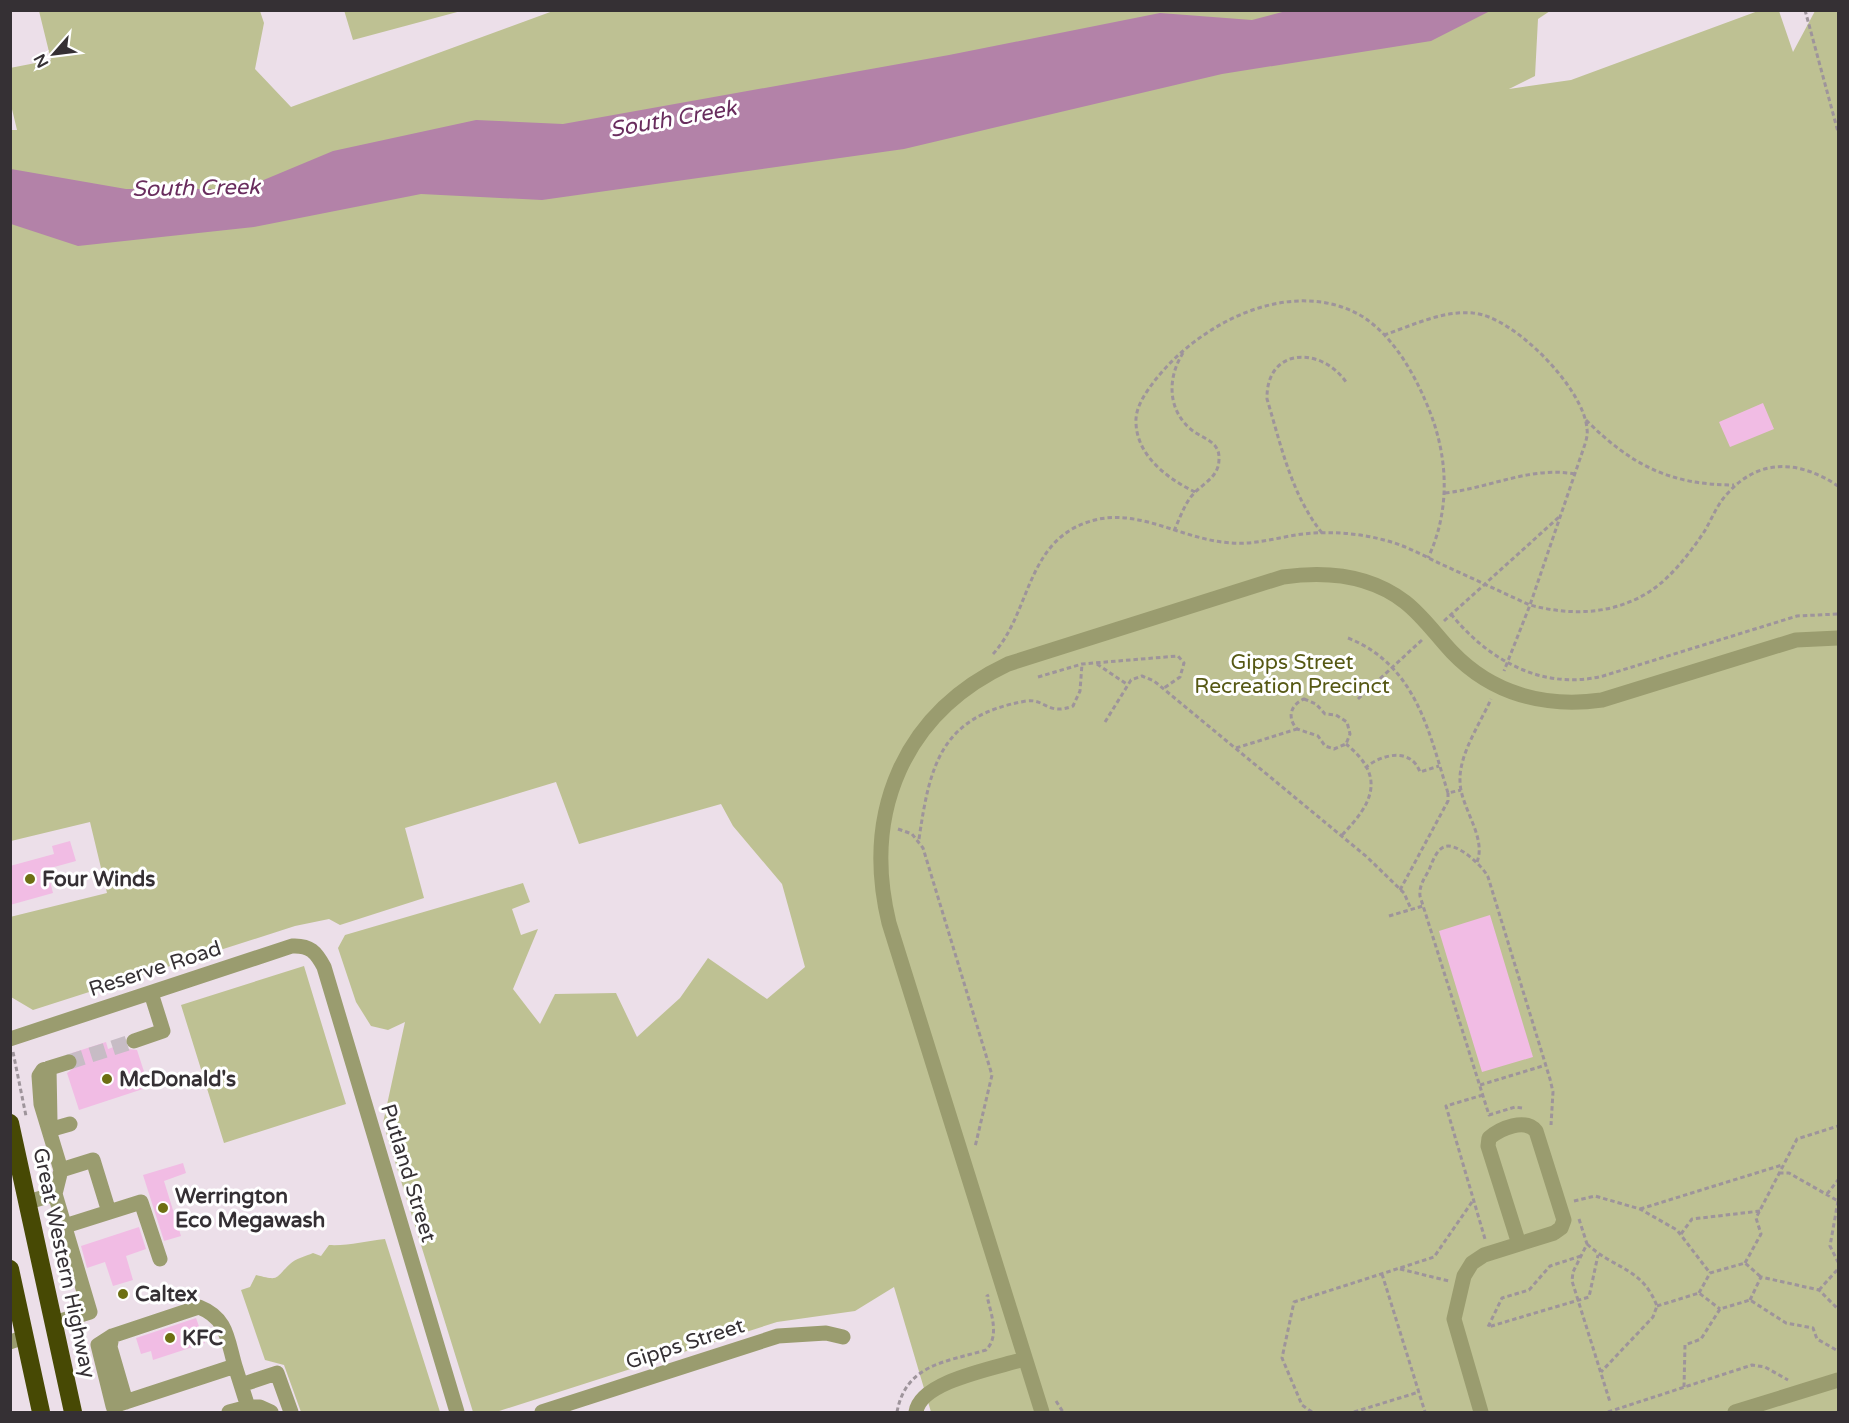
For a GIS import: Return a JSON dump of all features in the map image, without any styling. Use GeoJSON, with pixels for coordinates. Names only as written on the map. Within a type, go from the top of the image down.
{"type":"FeatureCollection","features":[{"type":"Feature","properties":{"kind":"highway","name":"Great Western Highway"},"geometry":{"type":"LineString","coordinates":[[10,1123],[74,1409]]}},
{"type":"Feature","properties":{"kind":"highway"},"geometry":{"type":"LineString","coordinates":[[11,1275],[18,1339],[41,1413]]}},
{"type":"Feature","properties":{"kind":"street"},"geometry":{"type":"LineString","coordinates":[[1042,1413],[889,923],[881,878],[883,826],[895,781],[922,731],[953,697],[970,684],[1008,664],[1273,580],[1307,573],[1349,577],[1388,591],[1404,601],[1472,670],[1497,686],[1542,701],[1593,702],[1796,640],[1839,638]]}},
{"type":"Feature","properties":{"kind":"street","name":"Reserve Road"},"geometry":{"type":"LineString","coordinates":[[10,1039],[292,946],[306,945],[312,950]]}},
{"type":"Feature","properties":{"kind":"street","name":"Putland Street"},"geometry":{"type":"LineString","coordinates":[[312,950],[324,967],[457,1413]]}},
{"type":"Feature","properties":{"kind":"street"},"geometry":{"type":"LineString","coordinates":[[134,1041],[163,1031],[151,993]]}},
{"type":"Feature","properties":{"kind":"street"},"geometry":{"type":"LineString","coordinates":[[54,1323],[90,1312],[55,1194],[61,1170],[50,1130],[52,1107],[49,1068],[69,1062]]}},
{"type":"Feature","properties":{"kind":"street"},"geometry":{"type":"LineString","coordinates":[[50,1130],[70,1124]]}},
{"type":"Feature","properties":{"kind":"street"},"geometry":{"type":"LineString","coordinates":[[1481,1413],[1454,1319],[1455,1283],[1472,1263],[1484,1256],[1554,1233],[1561,1228],[1564,1220],[1536,1131],[1531,1126],[1523,1124],[1495,1133],[1489,1138],[1488,1146],[1519,1244]]}},
{"type":"Feature","properties":{"kind":"street"},"geometry":{"type":"LineString","coordinates":[[61,1170],[93,1160],[109,1212]]}},
{"type":"Feature","properties":{"kind":"street"},"geometry":{"type":"LineString","coordinates":[[28,1202],[55,1194]]}},
{"type":"Feature","properties":{"kind":"street"},"geometry":{"type":"LineString","coordinates":[[64,1226],[141,1202],[160,1259]]}},
{"type":"Feature","properties":{"kind":"street"},"geometry":{"type":"LineString","coordinates":[[236,1365],[118,1407],[110,1347],[112,1336],[199,1307],[215,1313],[224,1328],[236,1365],[248,1407]]}},
{"type":"Feature","properties":{"kind":"street","name":"Gipps Street"},"geometry":{"type":"LineString","coordinates":[[542,1413],[778,1336],[826,1333],[843,1337]]}},
{"type":"Feature","properties":{"kind":"street"},"geometry":{"type":"LineString","coordinates":[[916,1413],[917,1405],[927,1392],[941,1385],[1024,1359]]}},
{"type":"Feature","properties":{"kind":"street"},"geometry":{"type":"LineString","coordinates":[[241,1385],[277,1373],[291,1413]]}},
{"type":"Feature","properties":{"kind":"street"},"geometry":{"type":"LineString","coordinates":[[1735,1413],[1839,1380]]}},
{"type":"Feature","properties":{"kind":"street"},"geometry":{"type":"LineString","coordinates":[[229,1413],[248,1407],[260,1407],[271,1413]]}},
{"type":"Feature","properties":{"kind":"path"},"geometry":{"type":"LineString","coordinates":[[1805,10],[1839,132]]}},
{"type":"Feature","properties":{"kind":"path"},"geometry":{"type":"LineString","coordinates":[[1195,492],[1174,481],[1154,463],[1141,446],[1136,424],[1138,406],[1145,393],[1171,361],[1234,316],[1290,303],[1321,302],[1343,307],[1365,318],[1384,335],[1410,371],[1428,406],[1442,454],[1444,494],[1440,527],[1428,558]]}},
{"type":"Feature","properties":{"kind":"path"},"geometry":{"type":"LineString","coordinates":[[1384,335],[1455,313],[1475,313],[1499,321],[1522,336],[1548,360],[1568,387],[1584,418],[1587,437],[1530,606],[1464,758],[1460,781],[1461,790],[1479,847],[1477,862]]}},
{"type":"Feature","properties":{"kind":"path"},"geometry":{"type":"LineString","coordinates":[[1174,531],[1187,502],[1215,474],[1219,454],[1212,442],[1193,431],[1181,418],[1174,402],[1171,384],[1173,372],[1185,350]]}},
{"type":"Feature","properties":{"kind":"path"},"geometry":{"type":"LineString","coordinates":[[1322,533],[1305,509],[1293,483],[1267,399],[1267,386],[1271,374],[1278,365],[1301,357],[1323,361],[1341,374],[1346,382]]}},
{"type":"Feature","properties":{"kind":"path"},"geometry":{"type":"LineString","coordinates":[[1584,418],[1627,456],[1654,471],[1700,484],[1736,485]]}},
{"type":"Feature","properties":{"kind":"path"},"geometry":{"type":"LineString","coordinates":[[986,659],[1004,638],[1041,560],[1051,546],[1072,529],[1096,520],[1120,516],[1145,520],[1197,538],[1231,543],[1322,533],[1353,534],[1384,540],[1530,606],[1550,611],[1587,612],[1620,606],[1653,589],[1679,565],[1703,533],[1726,494],[1759,471],[1787,465],[1812,471],[1839,486]]}},
{"type":"Feature","properties":{"kind":"path"},"geometry":{"type":"LineString","coordinates":[[1444,494],[1481,488],[1540,471],[1575,474]]}},
{"type":"Feature","properties":{"kind":"path"},"geometry":{"type":"LineString","coordinates":[[1358,699],[1561,516]]}},
{"type":"Feature","properties":{"kind":"path"},"geometry":{"type":"LineString","coordinates":[[1451,614],[1473,640],[1507,663],[1542,676],[1593,679],[1797,616],[1839,614]]}},
{"type":"Feature","properties":{"kind":"path"},"geometry":{"type":"LineString","coordinates":[[1348,638],[1377,653],[1417,701],[1448,794],[1448,801],[1400,890]]}},
{"type":"Feature","properties":{"kind":"path"},"geometry":{"type":"LineString","coordinates":[[1038,677],[1082,664],[1178,656],[1184,663],[1180,677],[1174,684],[1163,688]]}},
{"type":"Feature","properties":{"kind":"path"},"geometry":{"type":"LineString","coordinates":[[1096,663],[1128,685]]}},
{"type":"Feature","properties":{"kind":"path"},"geometry":{"type":"LineString","coordinates":[[974,1151],[992,1075],[919,839],[930,776],[937,760],[955,734],[973,718],[1028,700],[1057,711],[1073,706],[1080,691],[1082,664]]}},
{"type":"Feature","properties":{"kind":"path"},"geometry":{"type":"LineString","coordinates":[[1105,722],[1128,685],[1136,677],[1142,676],[1163,688],[1342,836],[1400,890],[1411,909]]}},
{"type":"Feature","properties":{"kind":"path"},"geometry":{"type":"LineString","coordinates":[[1236,748],[1297,729],[1318,736],[1325,746],[1334,749],[1346,744],[1350,734],[1347,722],[1336,715],[1325,714],[1310,700],[1299,701],[1291,712],[1290,717],[1297,729]]}},
{"type":"Feature","properties":{"kind":"path"},"geometry":{"type":"LineString","coordinates":[[1342,836],[1368,806],[1371,790],[1365,768],[1346,744]]}},
{"type":"Feature","properties":{"kind":"path"},"geometry":{"type":"LineString","coordinates":[[1365,768],[1377,759],[1392,755],[1400,755],[1415,763],[1420,772],[1439,766]]}},
{"type":"Feature","properties":{"kind":"path"},"geometry":{"type":"LineString","coordinates":[[1448,794],[1461,790]]}},
{"type":"Feature","properties":{"kind":"path"},"geometry":{"type":"LineString","coordinates":[[883,826],[904,830],[919,839]]}},
{"type":"Feature","properties":{"kind":"path"},"geometry":{"type":"LineString","coordinates":[[1527,1109],[1515,1107],[1489,1115],[1423,906],[1419,889],[1439,850],[1451,846],[1477,862],[1488,877],[1546,1065],[1552,1092],[1551,1125],[1554,1136]]}},
{"type":"Feature","properties":{"kind":"path"},"geometry":{"type":"LineString","coordinates":[[1389,916],[1423,906]]}},
{"type":"Feature","properties":{"kind":"path"},"geometry":{"type":"LineString","coordinates":[[1480,1085],[1546,1065]]}},
{"type":"Feature","properties":{"kind":"path"},"geometry":{"type":"LineString","coordinates":[[1482,1242],[1485,1235],[1446,1106],[1483,1095]]}},
{"type":"Feature","properties":{"kind":"path"},"geometry":{"type":"LineString","coordinates":[[1546,1118],[1551,1125]]}},
{"type":"Feature","properties":{"kind":"path"},"geometry":{"type":"LineString","coordinates":[[1657,1306],[1698,1293],[1710,1273],[1745,1263],[1761,1234],[1756,1218],[1797,1139],[1839,1126]]}},
{"type":"Feature","properties":{"kind":"path"},"geometry":{"type":"LineString","coordinates":[[1640,1209],[1783,1165]]}},
{"type":"Feature","properties":{"kind":"path"},"geometry":{"type":"LineString","coordinates":[[1779,1173],[1790,1173],[1838,1201],[1830,1246],[1839,1262]]}},
{"type":"Feature","properties":{"kind":"path"},"geometry":{"type":"LineString","coordinates":[[1827,1194],[1839,1180]]}},
{"type":"Feature","properties":{"kind":"path"},"geometry":{"type":"LineString","coordinates":[[1571,1190],[1574,1201],[1596,1196],[1640,1209],[1681,1234],[1710,1273]]}},
{"type":"Feature","properties":{"kind":"path"},"geometry":{"type":"LineString","coordinates":[[1312,1413],[1302,1405],[1282,1358],[1294,1302],[1434,1257],[1474,1199]]}},
{"type":"Feature","properties":{"kind":"path"},"geometry":{"type":"LineString","coordinates":[[1681,1234],[1692,1219],[1760,1211]]}},
{"type":"Feature","properties":{"kind":"path"},"geometry":{"type":"LineString","coordinates":[[1577,1212],[1587,1244],[1598,1255],[1643,1280],[1657,1306],[1653,1317],[1601,1372]]}},
{"type":"Feature","properties":{"kind":"path"},"geometry":{"type":"LineString","coordinates":[[1587,1244],[1573,1272],[1572,1281],[1610,1402]]}},
{"type":"Feature","properties":{"kind":"path"},"geometry":{"type":"LineString","coordinates":[[1582,1256],[1550,1266],[1529,1290],[1502,1298],[1488,1328],[1589,1296],[1598,1255]]}},
{"type":"Feature","properties":{"kind":"path"},"geometry":{"type":"LineString","coordinates":[[1745,1263],[1761,1277],[1820,1290],[1839,1310]]}},
{"type":"Feature","properties":{"kind":"path"},"geometry":{"type":"LineString","coordinates":[[1398,1268],[1455,1283]]}},
{"type":"Feature","properties":{"kind":"path"},"geometry":{"type":"LineString","coordinates":[[1820,1290],[1839,1269]]}},
{"type":"Feature","properties":{"kind":"path"},"geometry":{"type":"LineString","coordinates":[[1451,1271],[1455,1283]]}},
{"type":"Feature","properties":{"kind":"path"},"geometry":{"type":"LineString","coordinates":[[1382,1273],[1425,1413]]}},
{"type":"Feature","properties":{"kind":"path"},"geometry":{"type":"LineString","coordinates":[[1684,1387],[1685,1345],[1701,1339],[1720,1310],[1750,1300],[1761,1277]]}},
{"type":"Feature","properties":{"kind":"path"},"geometry":{"type":"LineString","coordinates":[[1446,1291],[1455,1283]]}},
{"type":"Feature","properties":{"kind":"path"},"geometry":{"type":"LineString","coordinates":[[897,1413],[904,1388],[920,1372],[986,1350],[994,1337],[987,1296],[1003,1291]]}},
{"type":"Feature","properties":{"kind":"path"},"geometry":{"type":"LineString","coordinates":[[1698,1293],[1720,1310]]}},
{"type":"Feature","properties":{"kind":"path"},"geometry":{"type":"LineString","coordinates":[[1750,1300],[1786,1323],[1813,1328],[1817,1340],[1839,1351]]}},
{"type":"Feature","properties":{"kind":"path"},"geometry":{"type":"LineString","coordinates":[[1608,1413],[1759,1365],[1792,1382]]}},
{"type":"Feature","properties":{"kind":"path"},"geometry":{"type":"LineString","coordinates":[[1354,1413],[1419,1392]]}},
{"type":"Feature","properties":{"kind":"path"},"geometry":{"type":"LineString","coordinates":[[1053,1396],[1063,1413]]}},
{"type":"Feature","properties":{"kind":"green space"},"geometry":{"type":"Polygon","coordinates":[[[344,10],[461,10],[461,11],[353,40],[344,10]]]}},
{"type":"Feature","properties":{"kind":"green space","name":"Gipps Street Recreation Precinct"},"geometry":{"type":"Polygon","coordinates":[[[39,11],[260,11],[264,23],[255,69],[291,107],[553,11],[1550,11],[1538,19],[1535,76],[1509,89],[1571,80],[1758,11],[1779,11],[1793,52],[1815,11],[1838,11],[1838,1412],[931,1412],[894,1287],[855,1311],[777,1322],[496,1412],[473,1412],[383,1123],[405,1022],[388,1030],[371,1026],[356,1002],[338,948],[345,935],[523,883],[530,902],[512,909],[521,935],[538,929],[513,989],[540,1024],[555,994],[616,993],[637,1037],[680,998],[708,958],[767,999],[805,967],[782,884],[733,826],[721,804],[579,844],[556,782],[405,828],[424,898],[340,925],[329,919],[295,926],[33,1010],[11,997],[10,917],[107,893],[90,822],[11,841],[11,130],[17,130],[11,105],[10,68],[51,60],[39,11]]]}},
{"type":"Feature","properties":{"kind":"green space"},"geometry":{"type":"Polygon","coordinates":[[[304,966],[346,1104],[224,1143],[181,1005],[304,966]]]}},
{"type":"Feature","properties":{"kind":"green space"},"geometry":{"type":"Polygon","coordinates":[[[385,1239],[440,1412],[301,1412],[284,1365],[265,1360],[241,1290],[250,1287],[256,1275],[269,1278],[279,1276],[298,1259],[313,1253],[321,1256],[329,1245],[385,1239]]]}},
{"type":"Feature","properties":{"kind":"water","name":"South Creek"},"geometry":{"type":"Polygon","coordinates":[[[1286,11],[1490,11],[1431,41],[1222,74],[904,149],[542,200],[421,194],[254,227],[78,246],[11,224],[11,169],[126,189],[242,189],[333,151],[476,120],[563,124],[949,55],[1160,13],[1252,20],[1286,11]]]}},
{"type":"Feature","properties":{"kind":"building"},"geometry":{"type":"Polygon","coordinates":[[[1763,403],[1774,429],[1730,447],[1719,422],[1763,403]]]}},
{"type":"Feature","properties":{"kind":"building","name":"Four Winds"},"geometry":{"type":"Polygon","coordinates":[[[70,841],[76,861],[47,869],[53,893],[10,905],[10,866],[54,854],[52,846],[70,841]]]}},
{"type":"Feature","properties":{"kind":"building"},"geometry":{"type":"Polygon","coordinates":[[[1490,915],[1533,1057],[1482,1072],[1439,931],[1490,915]]]}},
{"type":"Feature","properties":{"kind":"building","name":"McDonald's"},"geometry":{"type":"Polygon","coordinates":[[[106,1042],[108,1049],[125,1043],[128,1049],[137,1050],[149,1087],[79,1110],[67,1073],[78,1065],[78,1059],[72,1053],[106,1042]]]}},
{"type":"Feature","properties":{"kind":"building","name":"Werrington Eco Megawash"},"geometry":{"type":"Polygon","coordinates":[[[183,1163],[186,1173],[164,1181],[181,1236],[164,1241],[143,1175],[183,1163]]]}},
{"type":"Feature","properties":{"kind":"building"},"geometry":{"type":"Polygon","coordinates":[[[139,1227],[146,1249],[126,1256],[133,1280],[113,1286],[105,1262],[87,1268],[81,1246],[139,1227]]]}},
{"type":"Feature","properties":{"kind":"building","name":"KFC"},"geometry":{"type":"Polygon","coordinates":[[[196,1318],[205,1343],[153,1360],[151,1351],[141,1354],[136,1338],[196,1318]]]}},
{"type":"Feature","properties":{"kind":"tunnel"},"geometry":{"type":"LineString","coordinates":[[69,1062],[134,1041]]}},
{"type":"Feature","properties":{"kind":"place","name":"Four Winds"},"geometry":{"type":"Point","coordinates":[30,879]}},
{"type":"Feature","properties":{"kind":"place","name":"McDonald's"},"geometry":{"type":"Point","coordinates":[107,1079]}},
{"type":"Feature","properties":{"kind":"place","name":"Werrington Eco Megawash"},"geometry":{"type":"Point","coordinates":[163,1208]}},
{"type":"Feature","properties":{"kind":"place","name":"Caltex"},"geometry":{"type":"Point","coordinates":[123,1294]}},
{"type":"Feature","properties":{"kind":"place","name":"KFC"},"geometry":{"type":"Point","coordinates":[170,1338]}}]}
